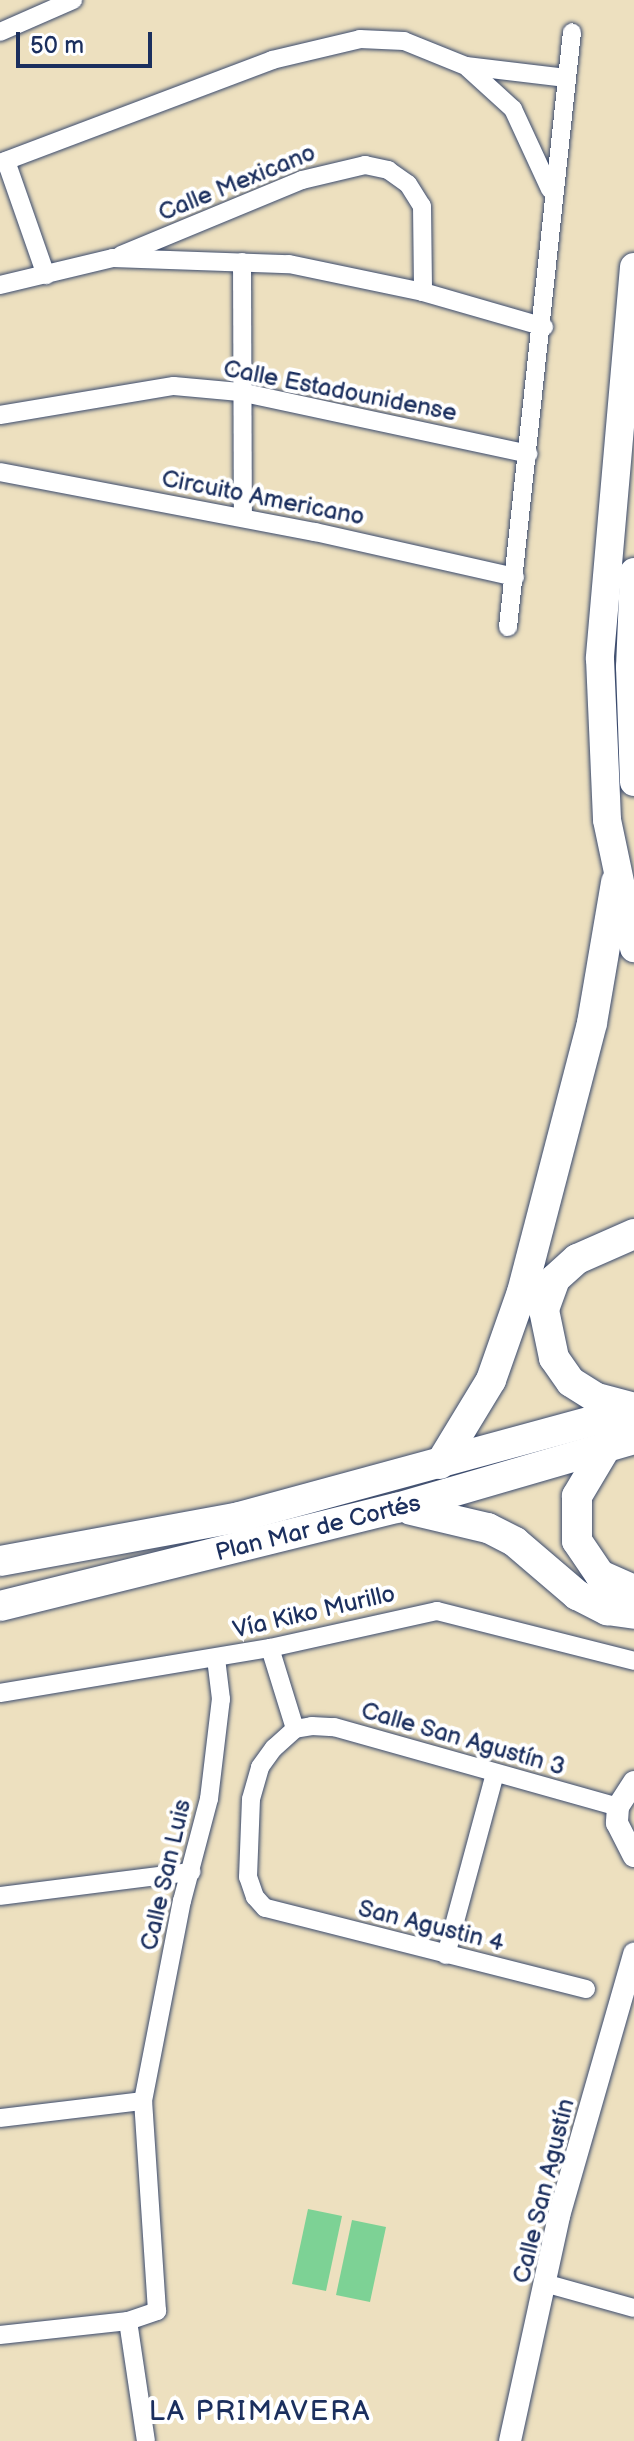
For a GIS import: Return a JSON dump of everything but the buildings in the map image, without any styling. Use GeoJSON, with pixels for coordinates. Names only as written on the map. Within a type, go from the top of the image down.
{"type":"FeatureCollection","features":[{"type":"Feature","properties":{"kind":"highway"},"geometry":{"type":"LineString","coordinates":[[440,1464],[491,1380],[522,1292],[592,1023],[616,882]]}},
{"type":"Feature","properties":{"kind":"highway"},"geometry":{"type":"LineString","coordinates":[[634,1234],[577,1259],[555,1279],[544,1310],[554,1358],[571,1382],[597,1398],[634,1409]]}},
{"type":"Feature","properties":{"kind":"highway","name":"Plan Mar de Cortés"},"geometry":{"type":"LineString","coordinates":[[0,1561],[239,1517],[634,1409]]}},
{"type":"Feature","properties":{"kind":"highway","name":"Plan Mar de Cortés"},"geometry":{"type":"LineString","coordinates":[[0,1606],[397,1508],[634,1439]]}},
{"type":"Feature","properties":{"kind":"highway"},"geometry":{"type":"LineString","coordinates":[[605,1449],[577,1496],[577,1541],[600,1575],[634,1590]]}},
{"type":"Feature","properties":{"kind":"highway"},"geometry":{"type":"LineString","coordinates":[[397,1508],[445,1514],[488,1528],[515,1542],[594,1605],[634,1614]]}},
{"type":"Feature","properties":{"kind":"main road"},"geometry":{"type":"LineString","coordinates":[[634,267],[600,659],[600,739],[616,882],[634,948]]}},
{"type":"Feature","properties":{"kind":"main road"},"geometry":{"type":"LineString","coordinates":[[634,572],[634,782]]}},
{"type":"Feature","properties":{"kind":"street"},"geometry":{"type":"LineString","coordinates":[[0,32],[73,0]]}},
{"type":"Feature","properties":{"kind":"street"},"geometry":{"type":"LineString","coordinates":[[508,627],[544,327],[552,193],[572,32]]}},
{"type":"Feature","properties":{"kind":"street"},"geometry":{"type":"LineString","coordinates":[[46,275],[3,162],[323,46],[360,39],[404,41],[466,66],[566,78]]}},
{"type":"Feature","properties":{"kind":"street"},"geometry":{"type":"LineString","coordinates":[[466,66],[513,109],[552,193]]}},
{"type":"Feature","properties":{"kind":"street","name":"Calle Mexicano"},"geometry":{"type":"LineString","coordinates":[[0,285],[113,258],[302,180],[365,165],[388,170],[408,184],[422,206],[423,292]]}},
{"type":"Feature","properties":{"kind":"street","name":"Calle Mexicano"},"geometry":{"type":"LineString","coordinates":[[113,258],[289,264],[423,292],[544,327]]}},
{"type":"Feature","properties":{"kind":"street"},"geometry":{"type":"LineString","coordinates":[[242,262],[240,392],[243,517]]}},
{"type":"Feature","properties":{"kind":"street","name":"Calle Estadounidense"},"geometry":{"type":"LineString","coordinates":[[0,415],[174,386],[240,392],[528,454]]}},
{"type":"Feature","properties":{"kind":"street","name":"Circuito Americano"},"geometry":{"type":"LineString","coordinates":[[0,472],[243,517],[515,577]]}},
{"type":"Feature","properties":{"kind":"street","name":"Vía Kiko Murillo"},"geometry":{"type":"LineString","coordinates":[[0,1693],[270,1648],[437,1611],[634,1661]]}},
{"type":"Feature","properties":{"kind":"street"},"geometry":{"type":"LineString","coordinates":[[270,1648],[295,1729]]}},
{"type":"Feature","properties":{"kind":"street","name":"Calle San Luis"},"geometry":{"type":"LineString","coordinates":[[128,2321],[155,2314],[159,2304],[148,2226],[143,2101],[209,1799],[221,1699],[216,1658]]}},
{"type":"Feature","properties":{"kind":"street","name":"Calle San Agustín 3"},"geometry":{"type":"LineString","coordinates":[[295,1729],[334,1727],[618,1807]]}},
{"type":"Feature","properties":{"kind":"street","name":"San Agustin 4"},"geometry":{"type":"LineString","coordinates":[[295,1729],[260,1767],[251,1799],[248,1877],[255,1897],[265,1908],[586,1989]]}},
{"type":"Feature","properties":{"kind":"street"},"geometry":{"type":"LineString","coordinates":[[446,1955],[495,1774]]}},
{"type":"Feature","properties":{"kind":"street"},"geometry":{"type":"LineString","coordinates":[[634,1782],[618,1807],[621,1839],[634,1856]]}},
{"type":"Feature","properties":{"kind":"street"},"geometry":{"type":"LineString","coordinates":[[0,1896],[191,1872]]}},
{"type":"Feature","properties":{"kind":"street","name":"Calle San Agustín"},"geometry":{"type":"LineString","coordinates":[[510,2441],[548,2284],[559,2216],[634,1954]]}},
{"type":"Feature","properties":{"kind":"street"},"geometry":{"type":"LineString","coordinates":[[0,2118],[143,2101]]}},
{"type":"Feature","properties":{"kind":"street"},"geometry":{"type":"LineString","coordinates":[[548,2284],[634,2308]]}},
{"type":"Feature","properties":{"kind":"street"},"geometry":{"type":"LineString","coordinates":[[0,2335],[128,2321],[146,2441]]}},
{"type":"Feature","properties":{"kind":"green space"},"geometry":{"type":"Polygon","coordinates":[[[308,2209],[342,2216],[326,2291],[292,2284],[308,2209]]]}},
{"type":"Feature","properties":{"kind":"green space"},"geometry":{"type":"Polygon","coordinates":[[[352,2220],[386,2227],[370,2302],[336,2295],[352,2220]]]}},
{"type":"Feature","properties":{"kind":"district","name":"LA PRIMAVERA"},"geometry":{"type":"Point","coordinates":[260,2412]}}]}
